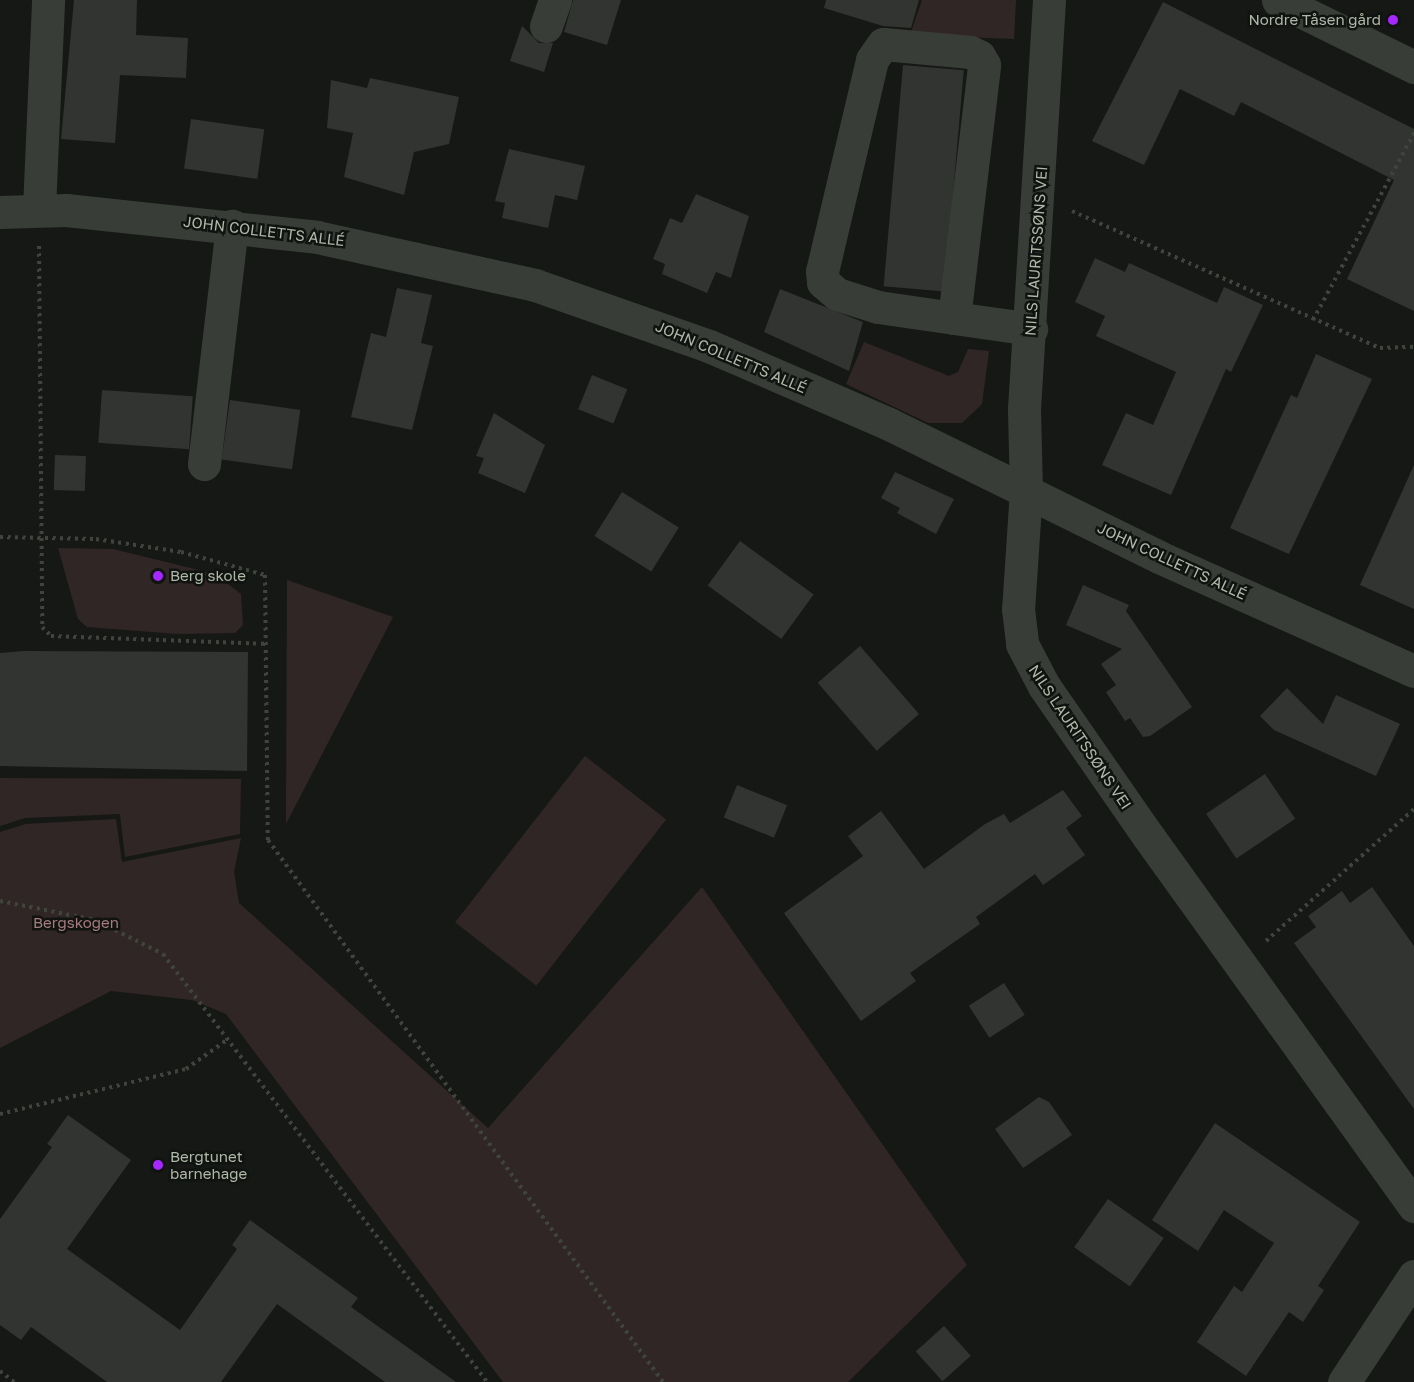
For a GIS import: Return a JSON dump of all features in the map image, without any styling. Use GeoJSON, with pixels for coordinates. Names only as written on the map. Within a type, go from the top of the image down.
{"type":"FeatureCollection","features":[{"type":"Feature","properties":{"kind":"street"},"geometry":{"type":"LineString","coordinates":[[39,209],[48,0]]}},
{"type":"Feature","properties":{"kind":"street","name":"NILS LAURITSSØNS VEI"},"geometry":{"type":"LineString","coordinates":[[1049,0],[1040,197],[1024,410],[1026,490],[1018,609],[1028,661],[1414,1206]]}},
{"type":"Feature","properties":{"kind":"street"},"geometry":{"type":"LineString","coordinates":[[1278,0],[1414,67]]}},
{"type":"Feature","properties":{"kind":"street"},"geometry":{"type":"LineString","coordinates":[[954,318],[984,65],[975,53],[883,44],[872,60],[822,271],[823,282],[837,294],[878,307],[954,318],[1031,329]]}},
{"type":"Feature","properties":{"kind":"street","name":"JOHN COLLETTS ALLÉ"},"geometry":{"type":"LineString","coordinates":[[0,212],[39,209],[232,226],[377,247],[535,285],[709,346],[1026,490],[1160,557],[1414,671]]}},
{"type":"Feature","properties":{"kind":"street"},"geometry":{"type":"LineString","coordinates":[[204,464],[232,226]]}},
{"type":"Feature","properties":{"kind":"street"},"geometry":{"type":"LineString","coordinates":[[1344,1382],[1414,1275]]}},
{"type":"Feature","properties":{"kind":"path"},"geometry":{"type":"LineString","coordinates":[[1313,320],[1414,134]]}},
{"type":"Feature","properties":{"kind":"path"},"geometry":{"type":"LineString","coordinates":[[1040,197],[1380,348],[1414,347]]}},
{"type":"Feature","properties":{"kind":"path"},"geometry":{"type":"LineString","coordinates":[[39,209],[38,536],[42,627],[51,636],[265,644]]}},
{"type":"Feature","properties":{"kind":"path"},"geometry":{"type":"LineString","coordinates":[[0,537],[96,539],[182,552],[265,575],[268,840],[663,1382]]}},
{"type":"Feature","properties":{"kind":"path"},"geometry":{"type":"LineString","coordinates":[[1241,964],[1414,809]]}},
{"type":"Feature","properties":{"kind":"path"},"geometry":{"type":"LineString","coordinates":[[0,901],[95,920],[163,954],[487,1382]]}},
{"type":"Feature","properties":{"kind":"path"},"geometry":{"type":"LineString","coordinates":[[0,1114],[186,1070],[228,1039]]}},
{"type":"Feature","properties":{"kind":"path"},"geometry":{"type":"LineString","coordinates":[[0,1371],[14,1382]]}},
{"type":"Feature","properties":{"kind":"green space"},"geometry":{"type":"Polygon","coordinates":[[[922,0],[1016,0],[1014,39],[910,35],[922,0]]]}},
{"type":"Feature","properties":{"kind":"green space"},"geometry":{"type":"Polygon","coordinates":[[[864,342],[949,376],[958,372],[968,349],[989,351],[982,404],[962,423],[928,423],[846,384],[864,342]]]}},
{"type":"Feature","properties":{"kind":"green space"},"geometry":{"type":"Polygon","coordinates":[[[58,548],[113,549],[215,574],[241,594],[243,625],[235,633],[178,634],[87,627],[78,619],[58,548]]]}},
{"type":"Feature","properties":{"kind":"green space"},"geometry":{"type":"Polygon","coordinates":[[[287,580],[393,617],[286,824],[287,580]]]}},
{"type":"Feature","properties":{"kind":"green space"},"geometry":{"type":"Polygon","coordinates":[[[585,756],[666,819],[536,986],[455,922],[585,756]]]}},
{"type":"Feature","properties":{"kind":"green space"},"geometry":{"type":"Polygon","coordinates":[[[0,778],[241,779],[240,834],[125,857],[120,814],[25,818],[0,826],[0,778]]]}},
{"type":"Feature","properties":{"kind":"green space","name":"Bergskogen"},"geometry":{"type":"Polygon","coordinates":[[[116,819],[122,862],[241,838],[234,872],[239,903],[488,1128],[702,887],[967,1265],[848,1382],[503,1382],[226,1014],[192,1000],[111,991],[0,1048],[0,832],[26,824],[116,819]]]}},
{"type":"Feature","properties":{"kind":"building"},"geometry":{"type":"Polygon","coordinates":[[[74,0],[137,0],[136,35],[188,38],[186,78],[120,75],[115,143],[61,139],[74,0]]]}},
{"type":"Feature","properties":{"kind":"building"},"geometry":{"type":"Polygon","coordinates":[[[573,0],[621,0],[607,45],[564,32],[573,0]]]}},
{"type":"Feature","properties":{"kind":"building"},"geometry":{"type":"Polygon","coordinates":[[[826,0],[919,0],[911,28],[883,26],[824,8],[826,0]]]}},
{"type":"Feature","properties":{"kind":"building"},"geometry":{"type":"Polygon","coordinates":[[[1163,2],[1414,129],[1414,311],[1347,279],[1394,180],[1241,102],[1234,116],[1180,89],[1144,165],[1092,141],[1163,2]]]}},
{"type":"Feature","properties":{"kind":"building"},"geometry":{"type":"Polygon","coordinates":[[[522,26],[539,43],[553,43],[544,72],[510,61],[522,26]]]}},
{"type":"Feature","properties":{"kind":"building"},"geometry":{"type":"Polygon","coordinates":[[[903,65],[964,70],[944,291],[884,286],[903,65]]]}},
{"type":"Feature","properties":{"kind":"building"},"geometry":{"type":"Polygon","coordinates":[[[370,78],[459,97],[449,144],[414,152],[404,195],[344,177],[353,133],[327,128],[331,80],[367,88],[370,78]]]}},
{"type":"Feature","properties":{"kind":"building"},"geometry":{"type":"Polygon","coordinates":[[[191,119],[264,129],[257,179],[184,169],[191,119]]]}},
{"type":"Feature","properties":{"kind":"building"},"geometry":{"type":"Polygon","coordinates":[[[509,149],[585,166],[577,200],[555,195],[548,228],[502,218],[505,203],[495,201],[509,149]]]}},
{"type":"Feature","properties":{"kind":"building"},"geometry":{"type":"Polygon","coordinates":[[[696,194],[749,216],[731,278],[716,272],[707,293],[662,274],[665,264],[653,259],[670,218],[682,223],[696,194]]]}},
{"type":"Feature","properties":{"kind":"building"},"geometry":{"type":"Polygon","coordinates":[[[1095,258],[1125,272],[1129,263],[1217,303],[1224,287],[1263,305],[1231,372],[1226,369],[1171,495],[1102,465],[1126,413],[1153,425],[1176,372],[1096,336],[1105,316],[1075,302],[1095,258]]]}},
{"type":"Feature","properties":{"kind":"building"},"geometry":{"type":"Polygon","coordinates":[[[397,288],[432,295],[421,343],[433,346],[412,430],[351,417],[371,333],[386,337],[397,288]]]}},
{"type":"Feature","properties":{"kind":"building"},"geometry":{"type":"Polygon","coordinates":[[[780,289],[863,322],[849,371],[764,332],[780,289]]]}},
{"type":"Feature","properties":{"kind":"building"},"geometry":{"type":"Polygon","coordinates":[[[1316,354],[1372,379],[1289,554],[1230,528],[1291,395],[1297,398],[1316,354]]]}},
{"type":"Feature","properties":{"kind":"building"},"geometry":{"type":"Polygon","coordinates":[[[592,375],[627,389],[613,424],[578,409],[592,375]]]}},
{"type":"Feature","properties":{"kind":"building"},"geometry":{"type":"Polygon","coordinates":[[[102,390],[193,396],[189,449],[98,443],[102,390]]]}},
{"type":"Feature","properties":{"kind":"building"},"geometry":{"type":"Polygon","coordinates":[[[230,400],[300,410],[292,469],[222,459],[230,400]]]}},
{"type":"Feature","properties":{"kind":"building"},"geometry":{"type":"Polygon","coordinates":[[[494,413],[545,445],[525,493],[478,473],[484,458],[476,456],[494,413]]]}},
{"type":"Feature","properties":{"kind":"building"},"geometry":{"type":"Polygon","coordinates":[[[55,455],[86,456],[85,491],[54,490],[55,455]]]}},
{"type":"Feature","properties":{"kind":"building"},"geometry":{"type":"Polygon","coordinates":[[[1414,465],[1414,609],[1360,585],[1414,465]]]}},
{"type":"Feature","properties":{"kind":"building"},"geometry":{"type":"Polygon","coordinates":[[[895,472],[954,499],[936,534],[897,513],[900,508],[881,498],[895,472]]]}},
{"type":"Feature","properties":{"kind":"building"},"geometry":{"type":"Polygon","coordinates":[[[622,492],[679,528],[651,572],[594,536],[622,492]]]}},
{"type":"Feature","properties":{"kind":"building"},"geometry":{"type":"Polygon","coordinates":[[[740,541],[814,594],[781,639],[708,585],[740,541]]]}},
{"type":"Feature","properties":{"kind":"building"},"geometry":{"type":"Polygon","coordinates":[[[1083,585],[1129,605],[1126,611],[1192,707],[1150,736],[1143,737],[1130,718],[1125,721],[1106,692],[1116,685],[1101,664],[1122,649],[1066,625],[1083,585]]]}},
{"type":"Feature","properties":{"kind":"building"},"geometry":{"type":"Polygon","coordinates":[[[860,646],[919,714],[877,751],[818,683],[860,646]]]}},
{"type":"Feature","properties":{"kind":"building"},"geometry":{"type":"Polygon","coordinates":[[[24,651],[248,652],[247,771],[0,766],[0,653],[24,651]]]}},
{"type":"Feature","properties":{"kind":"building"},"geometry":{"type":"Polygon","coordinates":[[[1287,688],[1323,724],[1336,695],[1400,724],[1376,776],[1274,730],[1260,716],[1287,688]]]}},
{"type":"Feature","properties":{"kind":"building"},"geometry":{"type":"Polygon","coordinates":[[[1265,774],[1295,819],[1236,858],[1206,814],[1265,774]]]}},
{"type":"Feature","properties":{"kind":"building"},"geometry":{"type":"Polygon","coordinates":[[[737,785],[787,805],[774,838],[724,817],[737,785]]]}},
{"type":"Feature","properties":{"kind":"building"},"geometry":{"type":"Polygon","coordinates":[[[1063,790],[1082,816],[1066,828],[1085,855],[1043,885],[1035,874],[976,917],[980,924],[910,973],[916,981],[861,1021],[784,913],[863,856],[848,836],[881,811],[924,869],[985,824],[1004,814],[1010,823],[1063,790]]]}},
{"type":"Feature","properties":{"kind":"building"},"geometry":{"type":"Polygon","coordinates":[[[1372,887],[1414,946],[1414,1109],[1294,943],[1316,927],[1308,916],[1342,891],[1350,903],[1372,887]]]}},
{"type":"Feature","properties":{"kind":"building"},"geometry":{"type":"Polygon","coordinates":[[[1004,983],[1025,1015],[989,1038],[969,1006],[1004,983]]]}},
{"type":"Feature","properties":{"kind":"building"},"geometry":{"type":"Polygon","coordinates":[[[1039,1097],[1049,1102],[1072,1135],[1023,1168],[995,1129],[1039,1097]]]}},
{"type":"Feature","properties":{"kind":"building"},"geometry":{"type":"Polygon","coordinates":[[[68,1115],[131,1160],[67,1249],[180,1330],[237,1249],[232,1245],[250,1220],[358,1298],[351,1307],[456,1382],[385,1382],[277,1304],[221,1382],[107,1382],[31,1327],[21,1340],[0,1325],[0,1219],[52,1147],[47,1144],[68,1115]]]}},
{"type":"Feature","properties":{"kind":"building"},"geometry":{"type":"Polygon","coordinates":[[[1215,1123],[1360,1222],[1318,1286],[1324,1290],[1303,1322],[1289,1312],[1246,1376],[1197,1342],[1234,1286],[1242,1292],[1274,1243],[1224,1210],[1198,1251],[1152,1220],[1215,1123]]]}},
{"type":"Feature","properties":{"kind":"building"},"geometry":{"type":"Polygon","coordinates":[[[1108,1199],[1164,1238],[1130,1286],[1074,1247],[1108,1199]]]}},
{"type":"Feature","properties":{"kind":"building"},"geometry":{"type":"Polygon","coordinates":[[[944,1326],[971,1356],[943,1381],[916,1351],[944,1326]]]}},
{"type":"Feature","properties":{"kind":"place","name":"Nordre Tåsen gård"},"geometry":{"type":"Point","coordinates":[1393,20]}},
{"type":"Feature","properties":{"kind":"place","name":"Berg skole"},"geometry":{"type":"Point","coordinates":[158,576]}},
{"type":"Feature","properties":{"kind":"place","name":"Bergtunet barnehage"},"geometry":{"type":"Point","coordinates":[158,1165]}}]}
